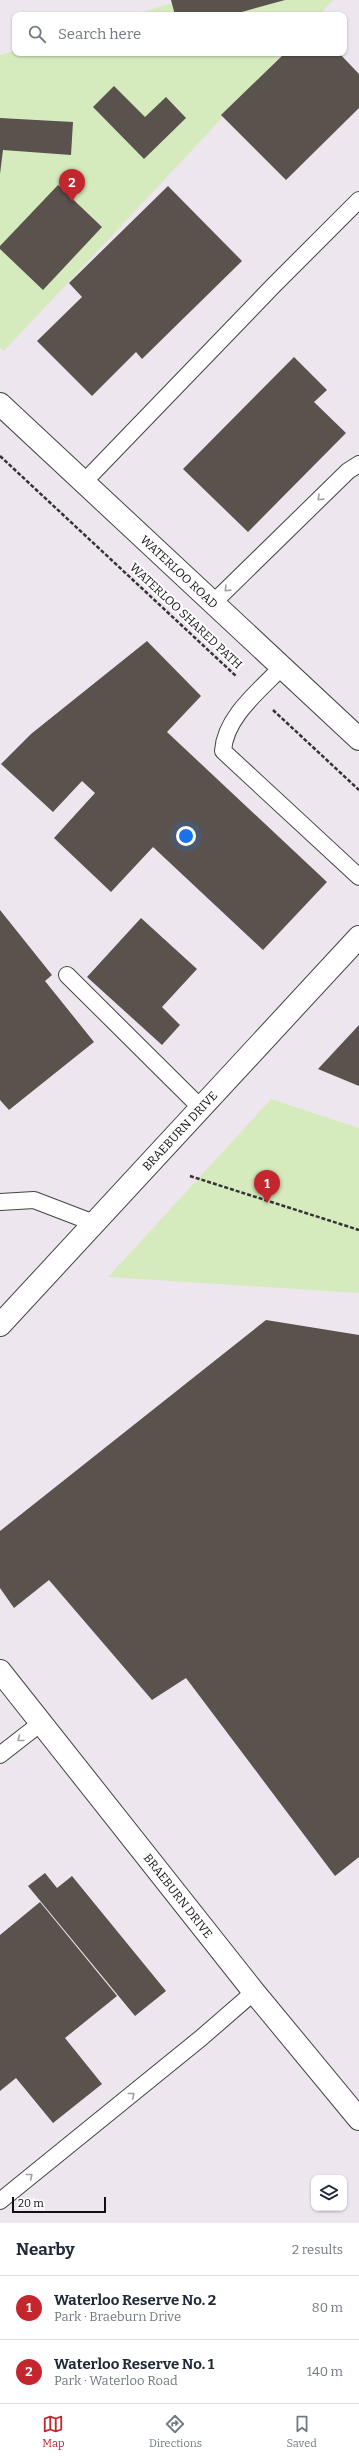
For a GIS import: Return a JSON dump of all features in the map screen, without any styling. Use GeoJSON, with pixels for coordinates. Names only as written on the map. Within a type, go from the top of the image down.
{"type":"FeatureCollection","features":[{"type":"Feature","properties":{"kind":"street","name":"WATERLOO ROAD"},"geometry":{"type":"LineString","coordinates":[[0,404],[359,738]]}},
{"type":"Feature","properties":{"kind":"street","name":"BRAEBURN DRIVE"},"geometry":{"type":"LineString","coordinates":[[0,1325],[359,937]]}},
{"type":"Feature","properties":{"kind":"street","name":"BRAEBURN DRIVE"},"geometry":{"type":"LineString","coordinates":[[0,1671],[254,1992],[359,2119]]}},
{"type":"Feature","properties":{"kind":"lane"},"geometry":{"type":"LineString","coordinates":[[84,482],[268,290],[359,200]]}},
{"type":"Feature","properties":{"kind":"lane"},"geometry":{"type":"LineString","coordinates":[[213,603],[353,468]]}},
{"type":"Feature","properties":{"kind":"lane"},"geometry":{"type":"LineString","coordinates":[[282,667],[235,718],[225,736],[223,751],[359,877]]}},
{"type":"Feature","properties":{"kind":"lane"},"geometry":{"type":"LineString","coordinates":[[67,975],[201,1108]]}},
{"type":"Feature","properties":{"kind":"lane"},"geometry":{"type":"LineString","coordinates":[[0,1202],[34,1200],[94,1223]]}},
{"type":"Feature","properties":{"kind":"lane"},"geometry":{"type":"LineString","coordinates":[[0,1755],[41,1723]]}},
{"type":"Feature","properties":{"kind":"lane"},"geometry":{"type":"LineString","coordinates":[[0,2201],[201,2038],[254,1992]]}},
{"type":"Feature","properties":{"kind":"path","name":"WATERLOO SHARED PATH"},"geometry":{"type":"LineString","coordinates":[[0,456],[359,790]]}},
{"type":"Feature","properties":{"kind":"path"},"geometry":{"type":"LineString","coordinates":[[190,1176],[359,1230]]}},
{"type":"Feature","properties":{"kind":"shaded area"},"geometry":{"type":"Polygon","coordinates":[[[0,0],[359,0],[359,2223],[0,2223],[0,0]]]}},
{"type":"Feature","properties":{"kind":"green space"},"geometry":{"type":"Polygon","coordinates":[[[182,0],[333,0],[322,12],[143,12],[182,0]]]}},
{"type":"Feature","properties":{"kind":"green space"},"geometry":{"type":"Polygon","coordinates":[[[12,52],[12,56],[280,56],[4,351],[0,348],[0,55],[12,52]]]}},
{"type":"Feature","properties":{"kind":"green space"},"geometry":{"type":"Polygon","coordinates":[[[271,1099],[359,1128],[359,1293],[108,1277],[271,1099]]]}},
{"type":"Feature","properties":{"kind":"building"},"geometry":{"type":"Polygon","coordinates":[[[171,0],[285,0],[242,12],[174,12],[171,0]]]}},
{"type":"Feature","properties":{"kind":"building"},"geometry":{"type":"Polygon","coordinates":[[[282,56],[342,56],[359,74],[359,108],[286,180],[221,115],[282,56]]]}},
{"type":"Feature","properties":{"kind":"building"},"geometry":{"type":"Polygon","coordinates":[[[114,86],[145,117],[166,97],[186,118],[144,159],[93,107],[114,86]]]}},
{"type":"Feature","properties":{"kind":"building"},"geometry":{"type":"Polygon","coordinates":[[[0,118],[73,122],[71,155],[3,150],[0,174],[0,118]]]}},
{"type":"Feature","properties":{"kind":"building"},"geometry":{"type":"Polygon","coordinates":[[[58,185],[102,227],[43,290],[0,249],[0,246],[58,185]]]}},
{"type":"Feature","properties":{"kind":"building"},"geometry":{"type":"Polygon","coordinates":[[[168,186],[242,261],[142,359],[136,352],[92,396],[37,341],[82,297],[69,283],[168,186]]]}},
{"type":"Feature","properties":{"kind":"building"},"geometry":{"type":"Polygon","coordinates":[[[294,357],[327,390],[314,402],[346,433],[248,532],[183,469],[294,357]]]}},
{"type":"Feature","properties":{"kind":"building"},"geometry":{"type":"Polygon","coordinates":[[[147,641],[201,696],[167,732],[327,882],[263,950],[153,847],[111,892],[54,838],[95,793],[82,781],[53,812],[1,764],[31,734],[147,641]]]}},
{"type":"Feature","properties":{"kind":"building"},"geometry":{"type":"Polygon","coordinates":[[[0,910],[52,975],[45,981],[94,1042],[9,1110],[0,1100],[0,910]]]}},
{"type":"Feature","properties":{"kind":"building"},"geometry":{"type":"Polygon","coordinates":[[[141,918],[197,969],[162,1007],[180,1025],[162,1045],[87,977],[141,918]]]}},
{"type":"Feature","properties":{"kind":"building"},"geometry":{"type":"Polygon","coordinates":[[[359,1025],[359,1086],[318,1069],[359,1025]]]}},
{"type":"Feature","properties":{"kind":"building"},"geometry":{"type":"Polygon","coordinates":[[[266,1320],[359,1335],[359,1857],[335,1876],[186,1678],[152,1700],[49,1580],[14,1608],[0,1588],[0,1531],[266,1320]]]}},
{"type":"Feature","properties":{"kind":"building"},"geometry":{"type":"Polygon","coordinates":[[[45,1873],[57,1888],[72,1876],[166,1991],[135,2016],[28,1886],[45,1873]]]}},
{"type":"Feature","properties":{"kind":"building"},"geometry":{"type":"Polygon","coordinates":[[[40,1902],[117,1996],[65,2038],[102,2084],[53,2123],[16,2078],[0,2091],[0,1935],[40,1902]]]}},
{"type":"Feature","properties":{"kind":"place","name":"Waterloo Reserve No. 1"},"geometry":{"type":"Point","coordinates":[72,202]}},
{"type":"Feature","properties":{"kind":"place","name":"Waterloo Reserve No. 2"},"geometry":{"type":"Point","coordinates":[267,1203]}}]}
